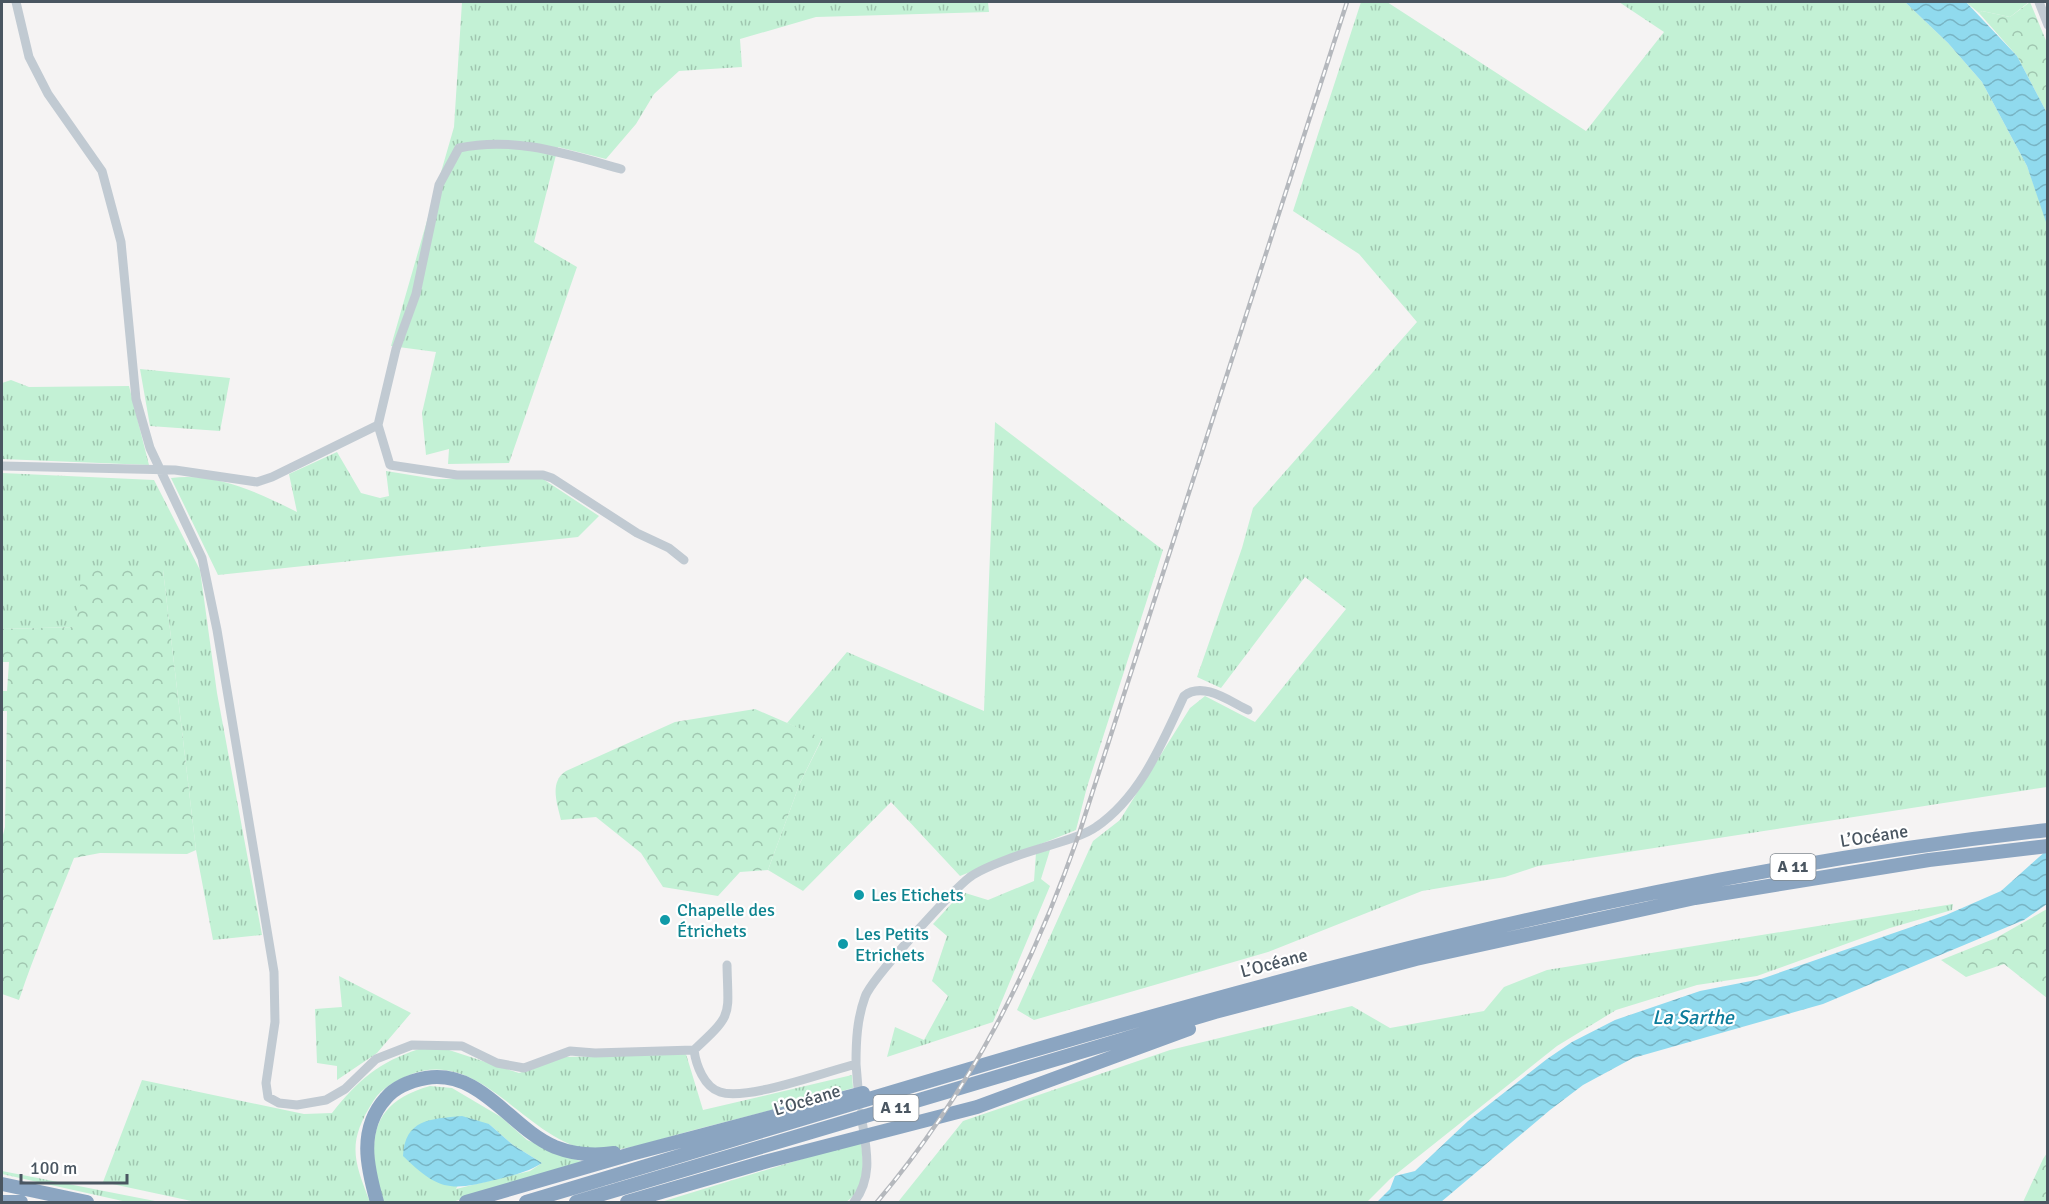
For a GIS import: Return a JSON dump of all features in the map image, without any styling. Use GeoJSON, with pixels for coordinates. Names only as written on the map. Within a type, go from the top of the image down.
{"type":"FeatureCollection","features":[{"type":"Feature","properties":{"kind":"highway","name":"L’Océane"},"geometry":{"type":"LineString","coordinates":[[526,1203],[1267,983],[1493,926],[1564,910],[1811,864],[2048,830]]}},
{"type":"Feature","properties":{"kind":"highway","name":"L’Océane"},"geometry":{"type":"LineString","coordinates":[[576,1203],[1215,1012],[1491,942],[1695,898],[1805,879],[2048,846]]}},
{"type":"Feature","properties":{"kind":"highway"},"geometry":{"type":"LineString","coordinates":[[627,1203],[688,1184],[976,1107],[1201,1025],[1215,1012]]}},
{"type":"Feature","properties":{"kind":"highway"},"geometry":{"type":"LineString","coordinates":[[377,1203],[367,1149],[372,1118],[391,1092],[419,1079],[452,1078],[467,1084],[494,1100],[525,1127],[556,1147],[590,1154],[631,1154]]}},
{"type":"Feature","properties":{"kind":"highway"},"geometry":{"type":"LineString","coordinates":[[466,1203],[631,1154],[876,1090],[897,1092]]}},
{"type":"Feature","properties":{"kind":"highway"},"geometry":{"type":"LineString","coordinates":[[2,1184],[87,1203]]}},
{"type":"Feature","properties":{"kind":"highway"},"geometry":{"type":"LineString","coordinates":[[644,1203],[678,1191],[688,1184]]}},
{"type":"Feature","properties":{"kind":"highway"},"geometry":{"type":"LineString","coordinates":[[2,1203],[21,1203]]}},
{"type":"Feature","properties":{"kind":"street"},"geometry":{"type":"LineString","coordinates":[[16,2],[29,57],[48,94],[102,171],[121,242],[136,399],[150,448],[202,558],[217,630],[274,972],[275,1022],[266,1083],[268,1097],[279,1103],[297,1105],[326,1100],[345,1089],[376,1059],[412,1045],[462,1046],[497,1063],[524,1068],[570,1051],[595,1053],[694,1050],[716,1030],[729,1009],[727,965]]}},
{"type":"Feature","properties":{"kind":"street"},"geometry":{"type":"LineString","coordinates":[[2039,2],[2048,25]]}},
{"type":"Feature","properties":{"kind":"street"},"geometry":{"type":"LineString","coordinates":[[621,169],[536,147],[479,144],[459,148],[439,185],[416,294],[396,349],[378,425],[390,465],[457,475],[552,478],[637,533],[669,548],[684,560]]}},
{"type":"Feature","properties":{"kind":"street"},"geometry":{"type":"LineString","coordinates":[[2,465],[161,471],[257,482],[378,425]]}},
{"type":"Feature","properties":{"kind":"street"},"geometry":{"type":"LineString","coordinates":[[854,1203],[867,1179],[867,1153],[856,1069],[856,1033],[866,995],[882,971],[970,877],[1010,858],[1094,829],[1106,819],[1128,798],[1154,759],[1184,696],[1193,689],[1202,689],[1248,710]]}},
{"type":"Feature","properties":{"kind":"street"},"geometry":{"type":"LineString","coordinates":[[694,1050],[696,1064],[711,1086],[717,1092],[739,1095],[856,1069]]}},
{"type":"Feature","properties":{"kind":"green space"},"geometry":{"type":"Polygon","coordinates":[[[462,2],[988,2],[989,12],[816,17],[740,39],[742,67],[679,71],[654,94],[636,124],[606,159],[558,147],[534,242],[577,267],[509,463],[448,464],[449,449],[426,455],[422,413],[436,352],[391,346],[454,127],[462,2]]]}},
{"type":"Feature","properties":{"kind":"green space"},"geometry":{"type":"Polygon","coordinates":[[[1361,2],[1387,2],[1586,131],[1664,32],[1619,2],[1905,2],[1948,43],[1982,82],[2027,166],[2048,225],[2047,787],[1538,866],[1505,877],[1422,891],[1268,952],[1034,1020],[1017,1010],[1093,841],[1120,820],[1190,708],[1205,696],[1255,722],[1346,609],[1305,577],[1221,688],[1197,677],[1242,548],[1253,508],[1417,322],[1359,254],[1293,211],[1361,2]]]}},
{"type":"Feature","properties":{"kind":"green space"},"geometry":{"type":"Polygon","coordinates":[[[1966,2],[2029,2],[2010,17],[1982,11],[1979,13],[1966,2]]]}},
{"type":"Feature","properties":{"kind":"green space"},"geometry":{"type":"Polygon","coordinates":[[[2030,2],[2047,43],[2047,113],[2017,56],[1979,13],[1982,11],[2010,17],[2030,2]]]}},
{"type":"Feature","properties":{"kind":"green space"},"geometry":{"type":"Polygon","coordinates":[[[140,369],[230,378],[220,431],[150,426],[140,369]]]}},
{"type":"Feature","properties":{"kind":"green space"},"geometry":{"type":"Polygon","coordinates":[[[11,380],[29,387],[129,386],[149,465],[2,459],[2,383],[11,380]]]}},
{"type":"Feature","properties":{"kind":"green space"},"geometry":{"type":"Polygon","coordinates":[[[995,422],[1163,550],[1087,787],[1076,830],[960,876],[891,802],[803,891],[768,870],[800,783],[822,739],[787,723],[847,652],[984,711],[995,422]]]}},
{"type":"Feature","properties":{"kind":"green space"},"geometry":{"type":"Polygon","coordinates":[[[337,452],[361,493],[380,498],[389,496],[386,471],[435,479],[543,479],[599,516],[578,537],[218,575],[171,478],[188,477],[221,481],[252,491],[297,512],[289,474],[337,452]]]}},
{"type":"Feature","properties":{"kind":"green space"},"geometry":{"type":"Polygon","coordinates":[[[2,473],[154,480],[200,570],[217,693],[262,935],[213,940],[196,850],[163,570],[76,627],[2,629],[2,473]]]}},
{"type":"Feature","properties":{"kind":"green space"},"geometry":{"type":"Polygon","coordinates":[[[82,565],[163,570],[196,850],[187,854],[100,853],[74,858],[19,1000],[2,994],[2,839],[5,827],[7,711],[2,711],[2,691],[7,691],[9,662],[2,662],[2,629],[76,627],[82,565]]]}},
{"type":"Feature","properties":{"kind":"green space"},"geometry":{"type":"Polygon","coordinates":[[[755,709],[822,738],[800,783],[768,870],[740,872],[718,896],[663,887],[641,853],[596,817],[561,820],[556,800],[556,787],[557,781],[566,771],[675,722],[755,709]]]}},
{"type":"Feature","properties":{"kind":"green space"},"geometry":{"type":"Polygon","coordinates":[[[1050,850],[1041,879],[1050,886],[993,1022],[887,1057],[895,1027],[924,1040],[948,996],[932,981],[947,936],[933,924],[962,892],[988,900],[1034,881],[1036,853],[1050,850]]]}},
{"type":"Feature","properties":{"kind":"green space"},"geometry":{"type":"Polygon","coordinates":[[[1953,904],[1952,910],[1890,928],[1757,976],[1697,985],[1616,1010],[1557,1046],[1390,1179],[1367,1202],[898,1202],[963,1121],[1170,1050],[1352,1006],[1390,1028],[1484,1011],[1504,987],[1547,970],[1953,904]]]}},
{"type":"Feature","properties":{"kind":"green space"},"geometry":{"type":"Polygon","coordinates":[[[2047,909],[2047,998],[2004,964],[1966,977],[1941,960],[1996,938],[2047,909]]]}},
{"type":"Feature","properties":{"kind":"green space"},"geometry":{"type":"Polygon","coordinates":[[[339,976],[411,1013],[377,1053],[337,1080],[337,1066],[317,1063],[315,1009],[342,1007],[339,976]]]}},
{"type":"Feature","properties":{"kind":"green space"},"geometry":{"type":"Polygon","coordinates":[[[419,1049],[446,1049],[519,1073],[565,1057],[686,1054],[703,1110],[852,1075],[853,1088],[642,1145],[592,1150],[568,1143],[545,1131],[480,1083],[458,1073],[433,1070],[407,1076],[389,1086],[377,1096],[365,1115],[356,1139],[356,1151],[360,1174],[370,1202],[196,1202],[103,1182],[142,1080],[304,1114],[332,1113],[370,1074],[392,1060],[419,1049]]]}},
{"type":"Feature","properties":{"kind":"green space"},"geometry":{"type":"Polygon","coordinates":[[[430,1086],[452,1088],[501,1117],[527,1140],[585,1163],[452,1202],[383,1202],[375,1163],[374,1146],[377,1130],[383,1116],[393,1104],[409,1094],[430,1086]],[[489,1124],[456,1189],[530,1171],[542,1163],[513,1145],[489,1124]]]}},
{"type":"Feature","properties":{"kind":"green space"},"geometry":{"type":"Polygon","coordinates":[[[861,1141],[863,1167],[861,1183],[858,1190],[846,1202],[661,1202],[861,1141]]]}},
{"type":"Feature","properties":{"kind":"green space"},"geometry":{"type":"Polygon","coordinates":[[[2047,1153],[2047,1202],[2023,1202],[2043,1159],[2047,1153]]]}},
{"type":"Feature","properties":{"kind":"green space"},"geometry":{"type":"Polygon","coordinates":[[[2,1171],[160,1202],[127,1202],[2,1174],[2,1171]]]}},
{"type":"Feature","properties":{"kind":"water"},"geometry":{"type":"Polygon","coordinates":[[[1905,2],[1966,2],[2017,56],[2047,113],[2047,225],[2027,166],[1982,82],[1948,43],[1905,2]]]}},
{"type":"Feature","properties":{"kind":"water","name":"La Sarthe"},"geometry":{"type":"Polygon","coordinates":[[[2047,850],[2047,904],[2024,920],[1823,1004],[1633,1058],[1583,1085],[1441,1202],[1377,1202],[1390,1189],[1395,1176],[1415,1171],[1468,1121],[1572,1042],[1615,1020],[1700,991],[1761,979],[1946,915],[2001,891],[2047,850]]]}},
{"type":"Feature","properties":{"kind":"water"},"geometry":{"type":"Polygon","coordinates":[[[462,1116],[489,1124],[513,1145],[542,1163],[526,1171],[483,1183],[469,1186],[447,1186],[427,1176],[403,1156],[409,1135],[421,1123],[462,1116]]]}},
{"type":"Feature","properties":{"kind":"railway"},"geometry":{"type":"LineString","coordinates":[[877,1202],[941,1118],[969,1073],[1019,981],[1061,884],[1347,2]]}},
{"type":"Feature","properties":{"kind":"place","name":"Les Etichets"},"geometry":{"type":"Point","coordinates":[859,895]}},
{"type":"Feature","properties":{"kind":"place","name":"Chapelle des Étrichets"},"geometry":{"type":"Point","coordinates":[665,920]}},
{"type":"Feature","properties":{"kind":"place","name":"Les Petits Etrichets"},"geometry":{"type":"Point","coordinates":[843,944]}}]}
